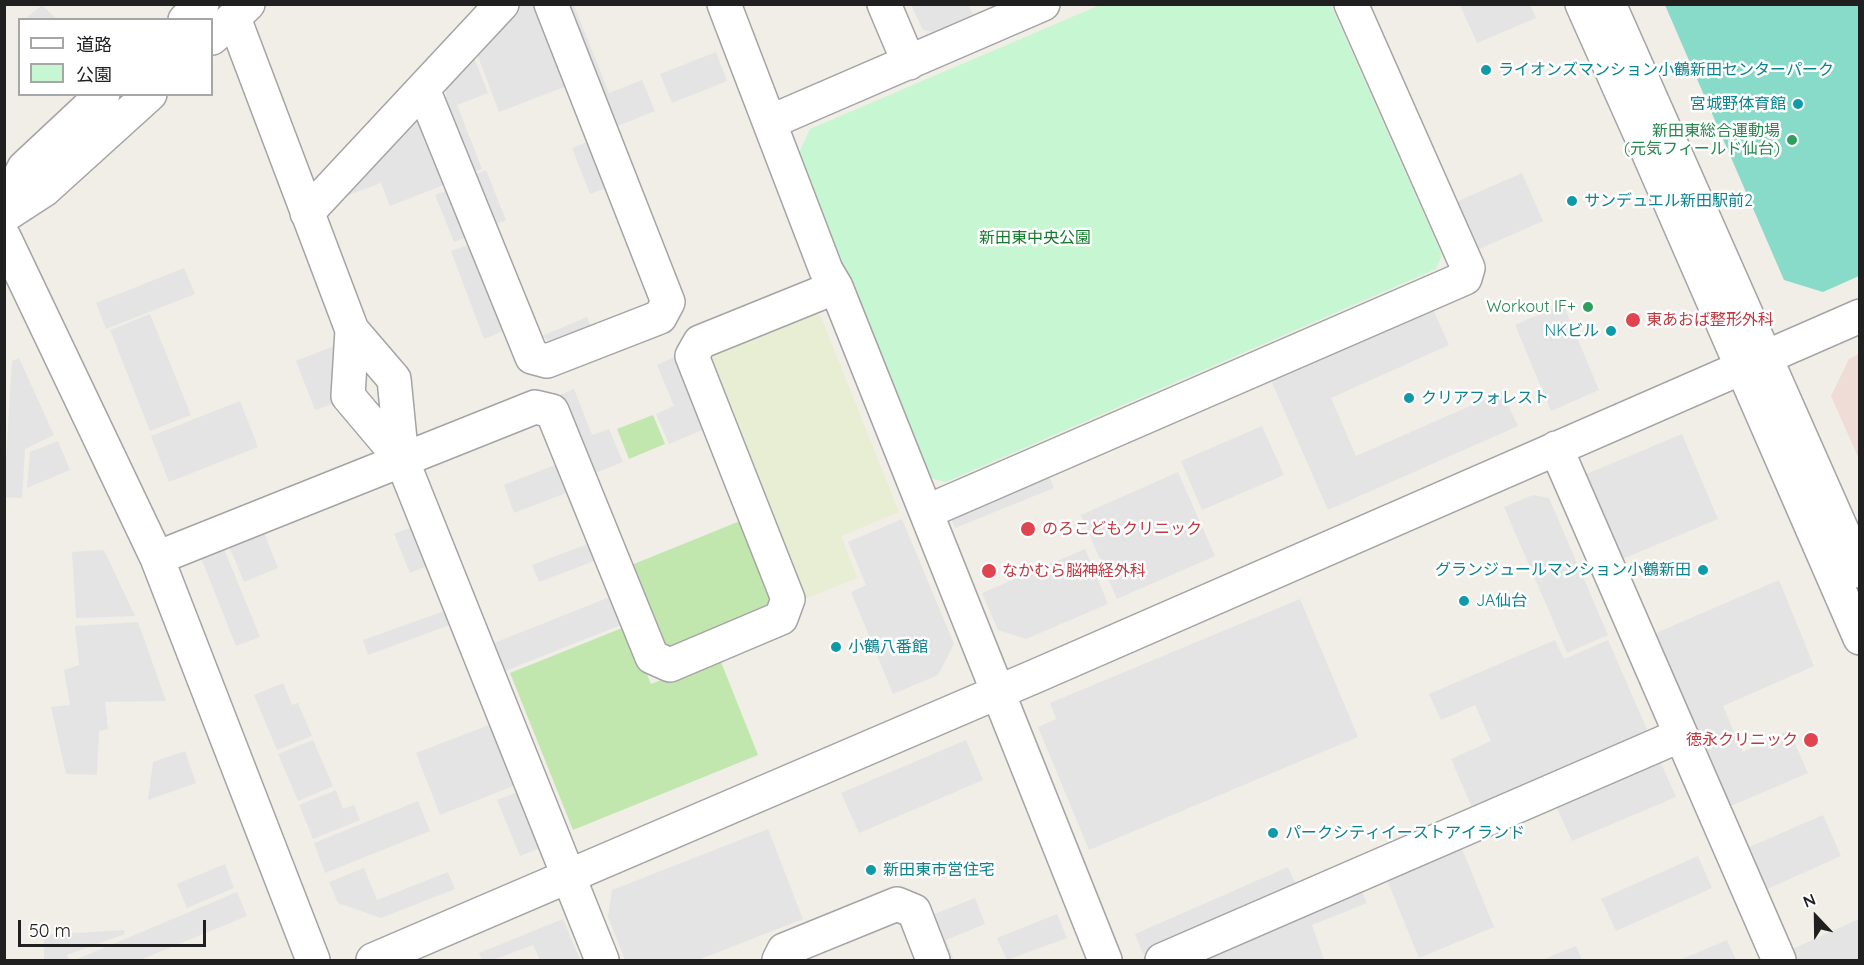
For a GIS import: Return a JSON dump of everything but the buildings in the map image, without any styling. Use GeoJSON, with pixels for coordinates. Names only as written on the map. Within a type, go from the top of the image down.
{"type":"FeatureCollection","features":[{"type":"Feature","properties":{"kind":"street"},"geometry":{"type":"LineString","coordinates":[[188,18],[202,4]]}},
{"type":"Feature","properties":{"kind":"street"},"geometry":{"type":"LineString","coordinates":[[307,213],[502,4]]}},
{"type":"Feature","properties":{"kind":"street"},"geometry":{"type":"LineString","coordinates":[[423,89],[532,357],[547,361],[660,317],[668,302],[551,4]]}},
{"type":"Feature","properties":{"kind":"street"},"geometry":{"type":"LineString","coordinates":[[724,4],[826,270],[836,287],[1105,960]]}},
{"type":"Feature","properties":{"kind":"street"},"geometry":{"type":"LineString","coordinates":[[884,4],[909,63]]}},
{"type":"Feature","properties":{"kind":"street"},"geometry":{"type":"LineString","coordinates":[[926,512],[1465,278],[1468,268],[1351,4]]}},
{"type":"Feature","properties":{"kind":"street"},"geometry":{"type":"LineString","coordinates":[[1582,4],[1645,145],[1860,571]]}},
{"type":"Feature","properties":{"kind":"street"},"geometry":{"type":"LineString","coordinates":[[1609,4],[1753,362],[1860,638]]}},
{"type":"Feature","properties":{"kind":"street"},"geometry":{"type":"LineString","coordinates":[[770,122],[1040,5]]}},
{"type":"Feature","properties":{"kind":"street"},"geometry":{"type":"LineString","coordinates":[[231,20],[352,330],[394,379],[402,460],[602,960]]}},
{"type":"Feature","properties":{"kind":"street"},"geometry":{"type":"LineString","coordinates":[[4,207],[24,168],[101,96]]}},
{"type":"Feature","properties":{"kind":"street"},"geometry":{"type":"LineString","coordinates":[[4,216],[44,190],[148,96]]}},
{"type":"Feature","properties":{"kind":"street"},"geometry":{"type":"LineString","coordinates":[[4,237],[157,558],[313,960]]}},
{"type":"Feature","properties":{"kind":"street"},"geometry":{"type":"LineString","coordinates":[[157,558],[535,407],[552,411],[652,657],[669,665],[781,618],[788,599],[692,356],[700,342],[836,287]]}},
{"type":"Feature","properties":{"kind":"street"},"geometry":{"type":"LineString","coordinates":[[373,960],[998,692],[1860,316]]}},
{"type":"Feature","properties":{"kind":"street"},"geometry":{"type":"LineString","coordinates":[[352,330],[348,396],[402,460]]}},
{"type":"Feature","properties":{"kind":"street"},"geometry":{"type":"LineString","coordinates":[[1556,448],[1779,960]]}},
{"type":"Feature","properties":{"kind":"street"},"geometry":{"type":"LineString","coordinates":[[1162,960],[1681,735]]}},
{"type":"Feature","properties":{"kind":"street"},"geometry":{"type":"LineString","coordinates":[[779,960],[784,950],[897,904],[914,911],[933,960]]}},
{"type":"Feature","properties":{"kind":"shaded area"},"geometry":{"type":"Polygon","coordinates":[[[42,5],[56,18],[26,18],[42,5]]]}},
{"type":"Feature","properties":{"kind":"shaded area"},"geometry":{"type":"Polygon","coordinates":[[[519,5],[545,5],[575,83],[499,112],[476,51],[519,5]]]}},
{"type":"Feature","properties":{"kind":"shaded area"},"geometry":{"type":"Polygon","coordinates":[[[566,5],[574,5],[609,93],[642,80],[655,111],[615,127],[566,5]]]}},
{"type":"Feature","properties":{"kind":"shaded area"},"geometry":{"type":"Polygon","coordinates":[[[911,5],[968,5],[973,14],[933,32],[923,30],[911,5]]]}},
{"type":"Feature","properties":{"kind":"shaded area"},"geometry":{"type":"Polygon","coordinates":[[[1460,5],[1530,5],[1536,18],[1477,43],[1460,5]]]}},
{"type":"Feature","properties":{"kind":"shaded area","name":"新田東総合運動場 (元気フィールド仙台)"},"geometry":{"type":"Polygon","coordinates":[[[1665,5],[1859,5],[1859,276],[1823,292],[1784,280],[1665,5]]]}},
{"type":"Feature","properties":{"kind":"shaded area"},"geometry":{"type":"Polygon","coordinates":[[[716,52],[727,81],[672,103],[660,74],[716,52]]]}},
{"type":"Feature","properties":{"kind":"shaded area"},"geometry":{"type":"Polygon","coordinates":[[[474,57],[488,93],[457,105],[482,169],[470,173],[445,109],[447,81],[474,57]]]}},
{"type":"Feature","properties":{"kind":"shaded area"},"geometry":{"type":"Polygon","coordinates":[[[413,120],[433,125],[454,181],[390,206],[381,183],[333,201],[413,120]]]}},
{"type":"Feature","properties":{"kind":"shaded area"},"geometry":{"type":"Polygon","coordinates":[[[596,139],[613,185],[590,194],[572,148],[596,139]]]}},
{"type":"Feature","properties":{"kind":"shaded area"},"geometry":{"type":"Polygon","coordinates":[[[486,170],[506,220],[491,226],[471,176],[486,170]]]}},
{"type":"Feature","properties":{"kind":"shaded area"},"geometry":{"type":"Polygon","coordinates":[[[1522,173],[1543,221],[1477,250],[1456,202],[1522,173]]]}},
{"type":"Feature","properties":{"kind":"shaded area"},"geometry":{"type":"Polygon","coordinates":[[[455,187],[475,234],[454,242],[435,195],[455,187]]]}},
{"type":"Feature","properties":{"kind":"shaded area"},"geometry":{"type":"Polygon","coordinates":[[[478,241],[510,328],[484,339],[451,251],[478,241]]]}},
{"type":"Feature","properties":{"kind":"shaded area"},"geometry":{"type":"Polygon","coordinates":[[[184,268],[195,294],[106,329],[96,303],[184,268]]]}},
{"type":"Feature","properties":{"kind":"shaded area"},"geometry":{"type":"Polygon","coordinates":[[[1563,304],[1599,390],[1551,411],[1515,325],[1563,304]]]}},
{"type":"Feature","properties":{"kind":"shaded area"},"geometry":{"type":"Polygon","coordinates":[[[1431,305],[1449,345],[1331,398],[1356,456],[1502,392],[1518,426],[1328,510],[1269,376],[1431,305]]]}},
{"type":"Feature","properties":{"kind":"shaded area"},"geometry":{"type":"Polygon","coordinates":[[[150,314],[191,415],[150,431],[110,330],[150,314]]]}},
{"type":"Feature","properties":{"kind":"shaded area"},"geometry":{"type":"Polygon","coordinates":[[[587,317],[594,333],[558,348],[542,336],[587,317]]]}},
{"type":"Feature","properties":{"kind":"shaded area"},"geometry":{"type":"Polygon","coordinates":[[[339,344],[335,403],[315,410],[296,361],[339,344]]]}},
{"type":"Feature","properties":{"kind":"shaded area"},"geometry":{"type":"Polygon","coordinates":[[[681,354],[712,426],[669,444],[656,414],[674,406],[657,365],[681,354]]]}},
{"type":"Feature","properties":{"kind":"shaded area"},"geometry":{"type":"Polygon","coordinates":[[[1859,354],[1859,459],[1831,396],[1849,359],[1859,354]]]}},
{"type":"Feature","properties":{"kind":"shaded area"},"geometry":{"type":"Polygon","coordinates":[[[19,358],[54,435],[25,449],[22,498],[4,497],[12,361],[19,358]]]}},
{"type":"Feature","properties":{"kind":"shaded area"},"geometry":{"type":"Polygon","coordinates":[[[574,389],[592,435],[609,429],[623,462],[590,475],[558,396],[574,389]]]}},
{"type":"Feature","properties":{"kind":"shaded area"},"geometry":{"type":"Polygon","coordinates":[[[240,401],[258,447],[169,482],[151,436],[240,401]]]}},
{"type":"Feature","properties":{"kind":"shaded area"},"geometry":{"type":"Polygon","coordinates":[[[1262,426],[1284,475],[1202,510],[1181,461],[1262,426]]]}},
{"type":"Feature","properties":{"kind":"shaded area"},"geometry":{"type":"Polygon","coordinates":[[[1682,434],[1718,519],[1620,560],[1584,475],[1682,434]]]}},
{"type":"Feature","properties":{"kind":"shaded area"},"geometry":{"type":"Polygon","coordinates":[[[58,441],[70,470],[27,488],[30,452],[58,441]]]}},
{"type":"Feature","properties":{"kind":"shaded area"},"geometry":{"type":"Polygon","coordinates":[[[560,463],[571,491],[514,513],[504,485],[560,463]]]}},
{"type":"Feature","properties":{"kind":"shaded area"},"geometry":{"type":"Polygon","coordinates":[[[1047,471],[1054,488],[955,528],[948,511],[1047,471]]]}},
{"type":"Feature","properties":{"kind":"shaded area"},"geometry":{"type":"Polygon","coordinates":[[[1178,472],[1215,556],[1117,599],[1081,515],[1178,472]]]}},
{"type":"Feature","properties":{"kind":"shaded area"},"geometry":{"type":"Polygon","coordinates":[[[1533,495],[1549,498],[1608,635],[1567,653],[1504,507],[1533,495]]]}},
{"type":"Feature","properties":{"kind":"shaded area"},"geometry":{"type":"Polygon","coordinates":[[[902,519],[954,644],[938,675],[893,694],[851,592],[866,585],[848,542],[902,519]]]}},
{"type":"Feature","properties":{"kind":"shaded area"},"geometry":{"type":"Polygon","coordinates":[[[416,525],[432,564],[410,573],[394,534],[416,525]]]}},
{"type":"Feature","properties":{"kind":"shaded area"},"geometry":{"type":"Polygon","coordinates":[[[263,530],[278,568],[244,582],[228,544],[263,530]]]}},
{"type":"Feature","properties":{"kind":"shaded area"},"geometry":{"type":"Polygon","coordinates":[[[590,543],[597,560],[539,582],[532,565],[590,543]]]}},
{"type":"Feature","properties":{"kind":"shaded area"},"geometry":{"type":"Polygon","coordinates":[[[222,544],[260,637],[236,646],[199,553],[222,544]]]}},
{"type":"Feature","properties":{"kind":"shaded area"},"geometry":{"type":"Polygon","coordinates":[[[1085,549],[1108,604],[1026,639],[998,630],[982,593],[1085,549]]]}},
{"type":"Feature","properties":{"kind":"shaded area"},"geometry":{"type":"Polygon","coordinates":[[[104,550],[135,616],[76,618],[72,552],[104,550]]]}},
{"type":"Feature","properties":{"kind":"shaded area"},"geometry":{"type":"Polygon","coordinates":[[[1779,580],[1814,666],[1723,706],[1743,752],[1789,730],[1808,773],[1724,809],[1649,636],[1779,580]]]}},
{"type":"Feature","properties":{"kind":"shaded area"},"geometry":{"type":"Polygon","coordinates":[[[615,595],[626,623],[505,671],[494,643],[615,595]]]}},
{"type":"Feature","properties":{"kind":"shaded area"},"geometry":{"type":"Polygon","coordinates":[[[1300,599],[1358,737],[1089,850],[1038,727],[1056,719],[1050,703],[1300,599]]]}},
{"type":"Feature","properties":{"kind":"shaded area"},"geometry":{"type":"Polygon","coordinates":[[[450,609],[455,623],[368,655],[363,640],[450,609]]]}},
{"type":"Feature","properties":{"kind":"shaded area"},"geometry":{"type":"Polygon","coordinates":[[[138,622],[166,701],[105,702],[108,729],[99,731],[97,775],[66,774],[51,707],[70,705],[64,670],[79,665],[75,626],[138,622]]]}},
{"type":"Feature","properties":{"kind":"shaded area"},"geometry":{"type":"Polygon","coordinates":[[[1555,640],[1564,659],[1608,640],[1649,734],[1473,810],[1451,759],[1491,741],[1475,705],[1441,720],[1429,694],[1555,640]]]}},
{"type":"Feature","properties":{"kind":"shaded area"},"geometry":{"type":"Polygon","coordinates":[[[283,683],[292,705],[298,703],[312,736],[277,750],[254,695],[283,683]]]}},
{"type":"Feature","properties":{"kind":"shaded area"},"geometry":{"type":"Polygon","coordinates":[[[497,722],[521,783],[440,815],[416,753],[497,722]]]}},
{"type":"Feature","properties":{"kind":"shaded area"},"geometry":{"type":"Polygon","coordinates":[[[313,740],[333,786],[298,801],[278,754],[313,740]]]}},
{"type":"Feature","properties":{"kind":"shaded area"},"geometry":{"type":"Polygon","coordinates":[[[966,740],[983,780],[859,833],[841,793],[966,740]]]}},
{"type":"Feature","properties":{"kind":"shaded area"},"geometry":{"type":"Polygon","coordinates":[[[185,751],[196,783],[148,800],[153,762],[185,751]]]}},
{"type":"Feature","properties":{"kind":"shaded area"},"geometry":{"type":"Polygon","coordinates":[[[1659,759],[1676,797],[1572,841],[1555,804],[1659,759]]]}},
{"type":"Feature","properties":{"kind":"shaded area"},"geometry":{"type":"Polygon","coordinates":[[[336,790],[343,809],[354,805],[360,820],[313,839],[299,805],[336,790]]]}},
{"type":"Feature","properties":{"kind":"shaded area"},"geometry":{"type":"Polygon","coordinates":[[[520,791],[543,847],[520,856],[497,800],[520,791]]]}},
{"type":"Feature","properties":{"kind":"shaded area"},"geometry":{"type":"Polygon","coordinates":[[[418,801],[430,831],[325,873],[314,843],[418,801]]]}},
{"type":"Feature","properties":{"kind":"shaded area"},"geometry":{"type":"Polygon","coordinates":[[[1823,815],[1841,856],[1765,890],[1747,848],[1823,815]]]}},
{"type":"Feature","properties":{"kind":"shaded area"},"geometry":{"type":"Polygon","coordinates":[[[768,829],[803,919],[698,960],[625,960],[608,917],[612,890],[768,829]]]}},
{"type":"Feature","properties":{"kind":"shaded area"},"geometry":{"type":"Polygon","coordinates":[[[1462,849],[1494,927],[1419,958],[1387,880],[1462,849]]]}},
{"type":"Feature","properties":{"kind":"shaded area"},"geometry":{"type":"Polygon","coordinates":[[[1698,856],[1712,888],[1616,931],[1601,899],[1698,856]]]}},
{"type":"Feature","properties":{"kind":"shaded area"},"geometry":{"type":"Polygon","coordinates":[[[225,864],[234,888],[187,908],[177,884],[225,864]]]}},
{"type":"Feature","properties":{"kind":"shaded area"},"geometry":{"type":"Polygon","coordinates":[[[1288,867],[1297,887],[1143,954],[1135,934],[1288,867]]]}},
{"type":"Feature","properties":{"kind":"shaded area"},"geometry":{"type":"Polygon","coordinates":[[[364,868],[377,900],[448,872],[455,889],[381,918],[338,903],[329,882],[364,868]]]}},
{"type":"Feature","properties":{"kind":"shaded area"},"geometry":{"type":"Polygon","coordinates":[[[1357,881],[1367,903],[1312,925],[1324,960],[1178,960],[1357,881]]]}},
{"type":"Feature","properties":{"kind":"shaded area"},"geometry":{"type":"Polygon","coordinates":[[[237,892],[247,916],[140,960],[75,960],[237,892]]]}},
{"type":"Feature","properties":{"kind":"shaded area"},"geometry":{"type":"Polygon","coordinates":[[[975,898],[985,924],[946,940],[954,960],[939,960],[922,919],[975,898]]]}},
{"type":"Feature","properties":{"kind":"shaded area"},"geometry":{"type":"Polygon","coordinates":[[[1057,914],[1067,938],[1007,960],[997,938],[1057,914]]]}},
{"type":"Feature","properties":{"kind":"shaded area"},"geometry":{"type":"Polygon","coordinates":[[[563,919],[580,960],[540,960],[533,945],[493,960],[482,960],[479,953],[563,919]]]}},
{"type":"Feature","properties":{"kind":"shaded area"},"geometry":{"type":"Polygon","coordinates":[[[1859,919],[1859,960],[1792,960],[1788,951],[1859,919]]]}},
{"type":"Feature","properties":{"kind":"shaded area"},"geometry":{"type":"Polygon","coordinates":[[[124,930],[125,934],[67,955],[69,960],[44,960],[44,935],[124,930]]]}},
{"type":"Feature","properties":{"kind":"shaded area"},"geometry":{"type":"Polygon","coordinates":[[[1727,940],[1736,960],[1680,960],[1727,940]]]}},
{"type":"Feature","properties":{"kind":"shaded area"},"geometry":{"type":"Polygon","coordinates":[[[1576,946],[1582,960],[1542,960],[1576,946]]]}},
{"type":"Feature","properties":{"kind":"green space","name":"新田東中央公園"},"geometry":{"type":"Polygon","coordinates":[[[1100,5],[1331,5],[1442,255],[1436,269],[946,482],[927,477],[798,155],[810,129],[1100,5]]]}},
{"type":"Feature","properties":{"kind":"green space"},"geometry":{"type":"Polygon","coordinates":[[[809,309],[821,317],[899,512],[841,536],[857,578],[802,600],[707,364],[715,346],[809,309]]]}},
{"type":"Feature","properties":{"kind":"green space"},"geometry":{"type":"Polygon","coordinates":[[[653,415],[665,444],[629,459],[617,429],[653,415]]]}},
{"type":"Feature","properties":{"kind":"green space"},"geometry":{"type":"Polygon","coordinates":[[[745,519],[774,592],[771,609],[676,651],[655,646],[624,568],[745,519]]]}},
{"type":"Feature","properties":{"kind":"green space"},"geometry":{"type":"Polygon","coordinates":[[[627,626],[651,684],[719,657],[758,755],[573,830],[510,673],[627,626]]]}},
{"type":"Feature","properties":{"kind":"place","name":"ライオンズマンション小鶴新田センターパーク"},"geometry":{"type":"Point","coordinates":[1486,70]}},
{"type":"Feature","properties":{"kind":"place","name":"宮城野体育館"},"geometry":{"type":"Point","coordinates":[1798,104]}},
{"type":"Feature","properties":{"kind":"place","name":"新田東総合運動場 (元気フィールド仙台)"},"geometry":{"type":"Point","coordinates":[1792,140]}},
{"type":"Feature","properties":{"kind":"place","name":"サンデュエル新田駅前2"},"geometry":{"type":"Point","coordinates":[1572,201]}},
{"type":"Feature","properties":{"kind":"place","name":"Workout IF+"},"geometry":{"type":"Point","coordinates":[1588,307]}},
{"type":"Feature","properties":{"kind":"place","name":"東あおば整形外科"},"geometry":{"type":"Point","coordinates":[1633,320]}},
{"type":"Feature","properties":{"kind":"place","name":"NKビル"},"geometry":{"type":"Point","coordinates":[1611,331]}},
{"type":"Feature","properties":{"kind":"place","name":"クリアフォレスト"},"geometry":{"type":"Point","coordinates":[1409,398]}},
{"type":"Feature","properties":{"kind":"place","name":"のろこどもクリニック"},"geometry":{"type":"Point","coordinates":[1028,529]}},
{"type":"Feature","properties":{"kind":"place","name":"グランジュールマンション小鶴新田"},"geometry":{"type":"Point","coordinates":[1703,570]}},
{"type":"Feature","properties":{"kind":"place","name":"なかむら脳神経外科"},"geometry":{"type":"Point","coordinates":[989,571]}},
{"type":"Feature","properties":{"kind":"place","name":"JA仙台"},"geometry":{"type":"Point","coordinates":[1464,601]}},
{"type":"Feature","properties":{"kind":"place","name":"小鶴八番館"},"geometry":{"type":"Point","coordinates":[836,647]}},
{"type":"Feature","properties":{"kind":"place","name":"徳永クリニック"},"geometry":{"type":"Point","coordinates":[1811,740]}},
{"type":"Feature","properties":{"kind":"place","name":"パークシティイーストアイランド"},"geometry":{"type":"Point","coordinates":[1273,833]}},
{"type":"Feature","properties":{"kind":"place","name":"新田東市営住宅"},"geometry":{"type":"Point","coordinates":[871,870]}}]}
